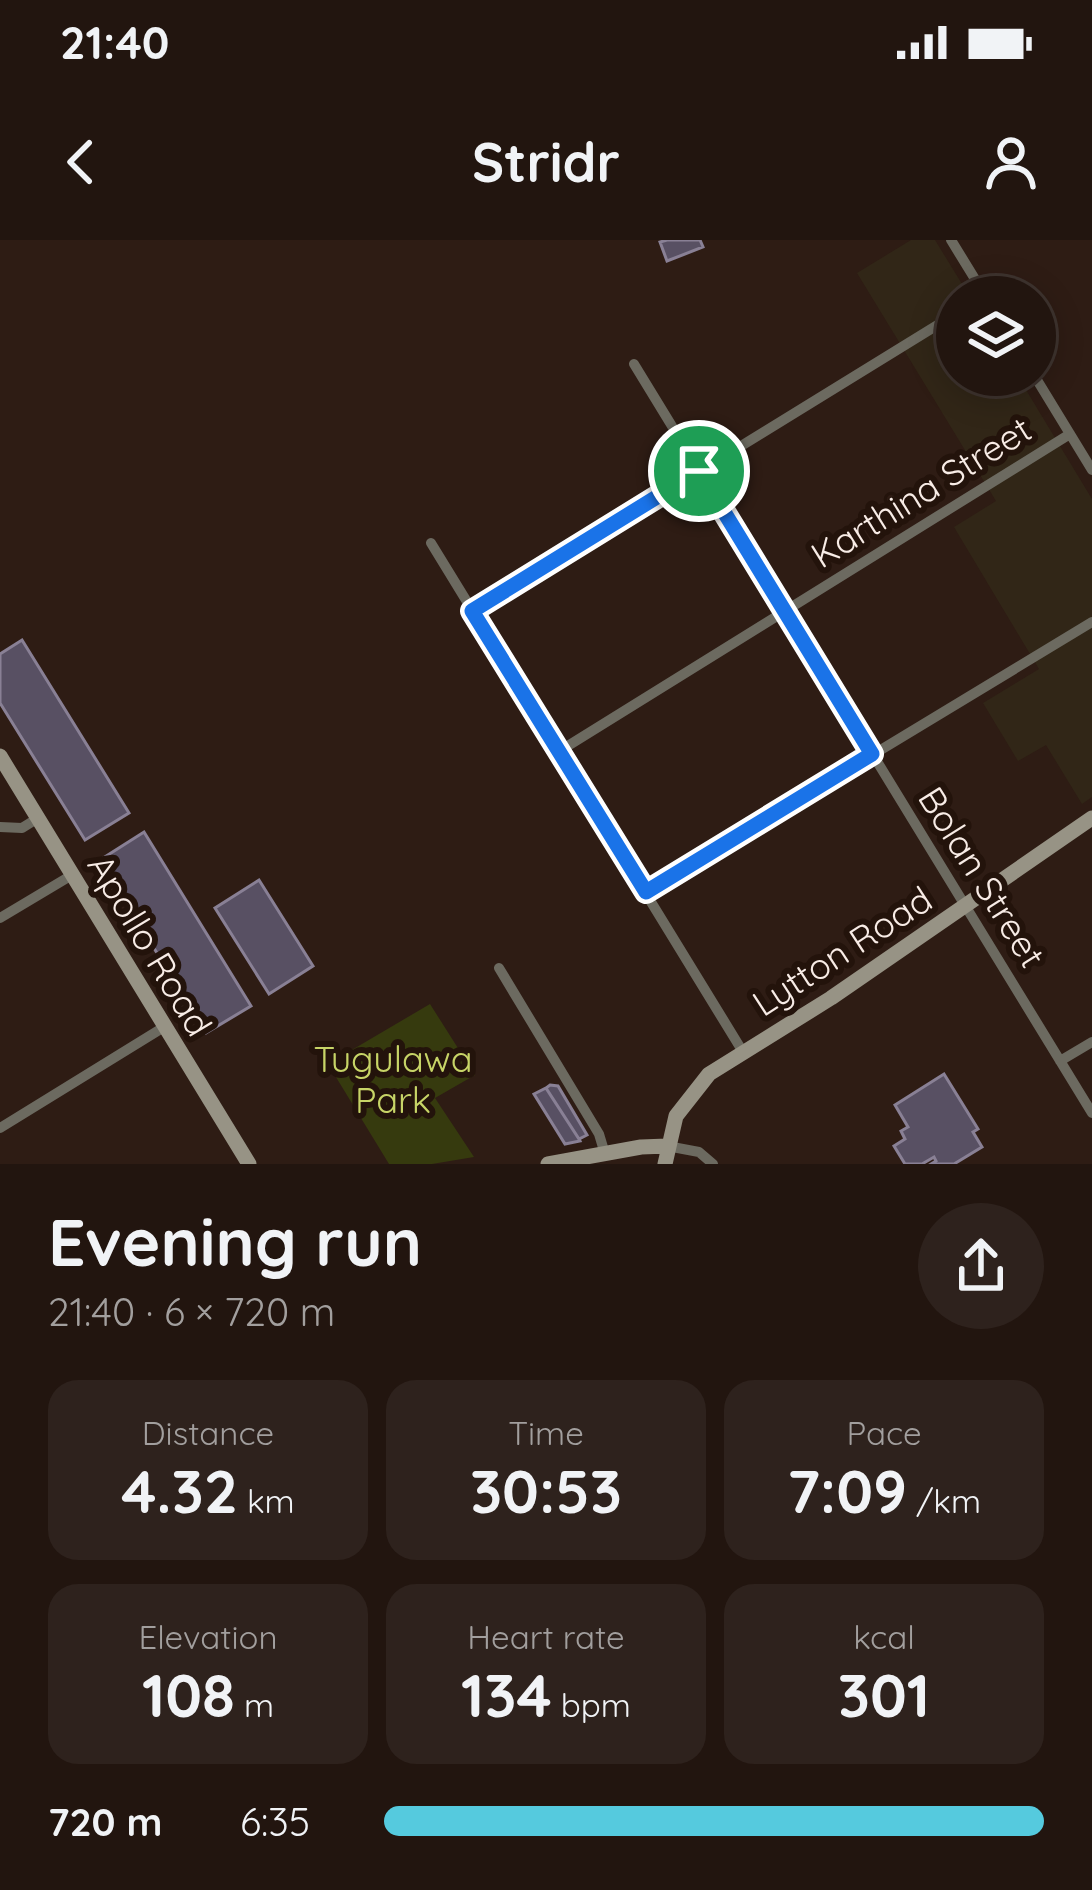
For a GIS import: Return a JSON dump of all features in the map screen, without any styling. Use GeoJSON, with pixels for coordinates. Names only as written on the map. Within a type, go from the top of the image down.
{"type":"FeatureCollection","features":[{"type":"Feature","properties":{"kind":"street"},"geometry":{"type":"LineString","coordinates":[[951,240],[972,276]]}},
{"type":"Feature","properties":{"kind":"street"},"geometry":{"type":"LineString","coordinates":[[472,611],[936,326]]}},
{"type":"Feature","properties":{"kind":"street","name":"Bolan Street"},"geometry":{"type":"LineString","coordinates":[[634,364],[1092,1114]]}},
{"type":"Feature","properties":{"kind":"street"},"geometry":{"type":"LineString","coordinates":[[1047,396],[1092,470]]}},
{"type":"Feature","properties":{"kind":"street","name":"Karthina Street"},"geometry":{"type":"LineString","coordinates":[[558,752],[1070,434]]}},
{"type":"Feature","properties":{"kind":"street"},"geometry":{"type":"LineString","coordinates":[[430,543],[743,1052]]}},
{"type":"Feature","properties":{"kind":"street"},"geometry":{"type":"LineString","coordinates":[[646,892],[1092,622]]}},
{"type":"Feature","properties":{"kind":"street","name":"Apollo Road"},"geometry":{"type":"LineString","coordinates":[[0,756],[249,1164]]}},
{"type":"Feature","properties":{"kind":"street"},"geometry":{"type":"LineString","coordinates":[[0,827],[22,828],[38,818]]}},
{"type":"Feature","properties":{"kind":"street","name":"Lytton Road"},"geometry":{"type":"LineString","coordinates":[[665,1164],[676,1116],[709,1075],[831,998],[1092,818]]}},
{"type":"Feature","properties":{"kind":"street"},"geometry":{"type":"LineString","coordinates":[[0,918],[72,874]]}},
{"type":"Feature","properties":{"kind":"street"},"geometry":{"type":"LineString","coordinates":[[499,968],[597,1130],[605,1154]]}},
{"type":"Feature","properties":{"kind":"street"},"geometry":{"type":"LineString","coordinates":[[0,1128],[164,1027]]}},
{"type":"Feature","properties":{"kind":"street"},"geometry":{"type":"LineString","coordinates":[[1060,1061],[1092,1042]]}},
{"type":"Feature","properties":{"kind":"street"},"geometry":{"type":"LineString","coordinates":[[548,1164],[667,1146],[699,1152],[713,1164]]}},
{"type":"Feature","properties":{"kind":"shaded area"},"geometry":{"type":"Polygon","coordinates":[[[911,240],[935,240],[957,276],[936,276],[936,396],[1030,396],[1092,499],[1092,797],[1082,804],[1046,745],[1018,761],[983,703],[1039,669],[954,527],[996,501],[857,273],[911,240]]]}},
{"type":"Feature","properties":{"kind":"green space","name":"Tugulawa Park"},"geometry":{"type":"Polygon","coordinates":[[[430,1004],[475,1075],[435,1098],[474,1157],[389,1164],[328,1064],[430,1004]]]}},
{"type":"Feature","properties":{"kind":"building"},"geometry":{"type":"Polygon","coordinates":[[[700,240],[703,247],[667,261],[660,242],[700,240]]]}},
{"type":"Feature","properties":{"kind":"building"},"geometry":{"type":"Polygon","coordinates":[[[22,640],[129,813],[85,840],[0,703],[0,654],[22,640]]]}},
{"type":"Feature","properties":{"kind":"building"},"geometry":{"type":"Polygon","coordinates":[[[144,832],[251,1006],[206,1033],[100,860],[144,832]]]}},
{"type":"Feature","properties":{"kind":"building"},"geometry":{"type":"Polygon","coordinates":[[[259,880],[313,966],[269,994],[215,908],[259,880]]]}},
{"type":"Feature","properties":{"kind":"building"},"geometry":{"type":"Polygon","coordinates":[[[944,1074],[978,1129],[973,1132],[982,1147],[954,1164],[931,1164],[934,1157],[922,1164],[905,1164],[894,1146],[905,1139],[901,1131],[908,1127],[895,1105],[944,1074]]]}},
{"type":"Feature","properties":{"kind":"building"},"geometry":{"type":"Polygon","coordinates":[[[558,1086],[587,1135],[579,1139],[546,1088],[558,1086]]]}},
{"type":"Feature","properties":{"kind":"building"},"geometry":{"type":"Polygon","coordinates":[[[546,1088],[580,1141],[565,1144],[534,1094],[546,1088]]]}},
{"type":"Feature","properties":{"kind":"route"},"geometry":{"type":"LineString","coordinates":[[699,471],[872,754],[646,892],[472,611],[699,471]]}}]}
